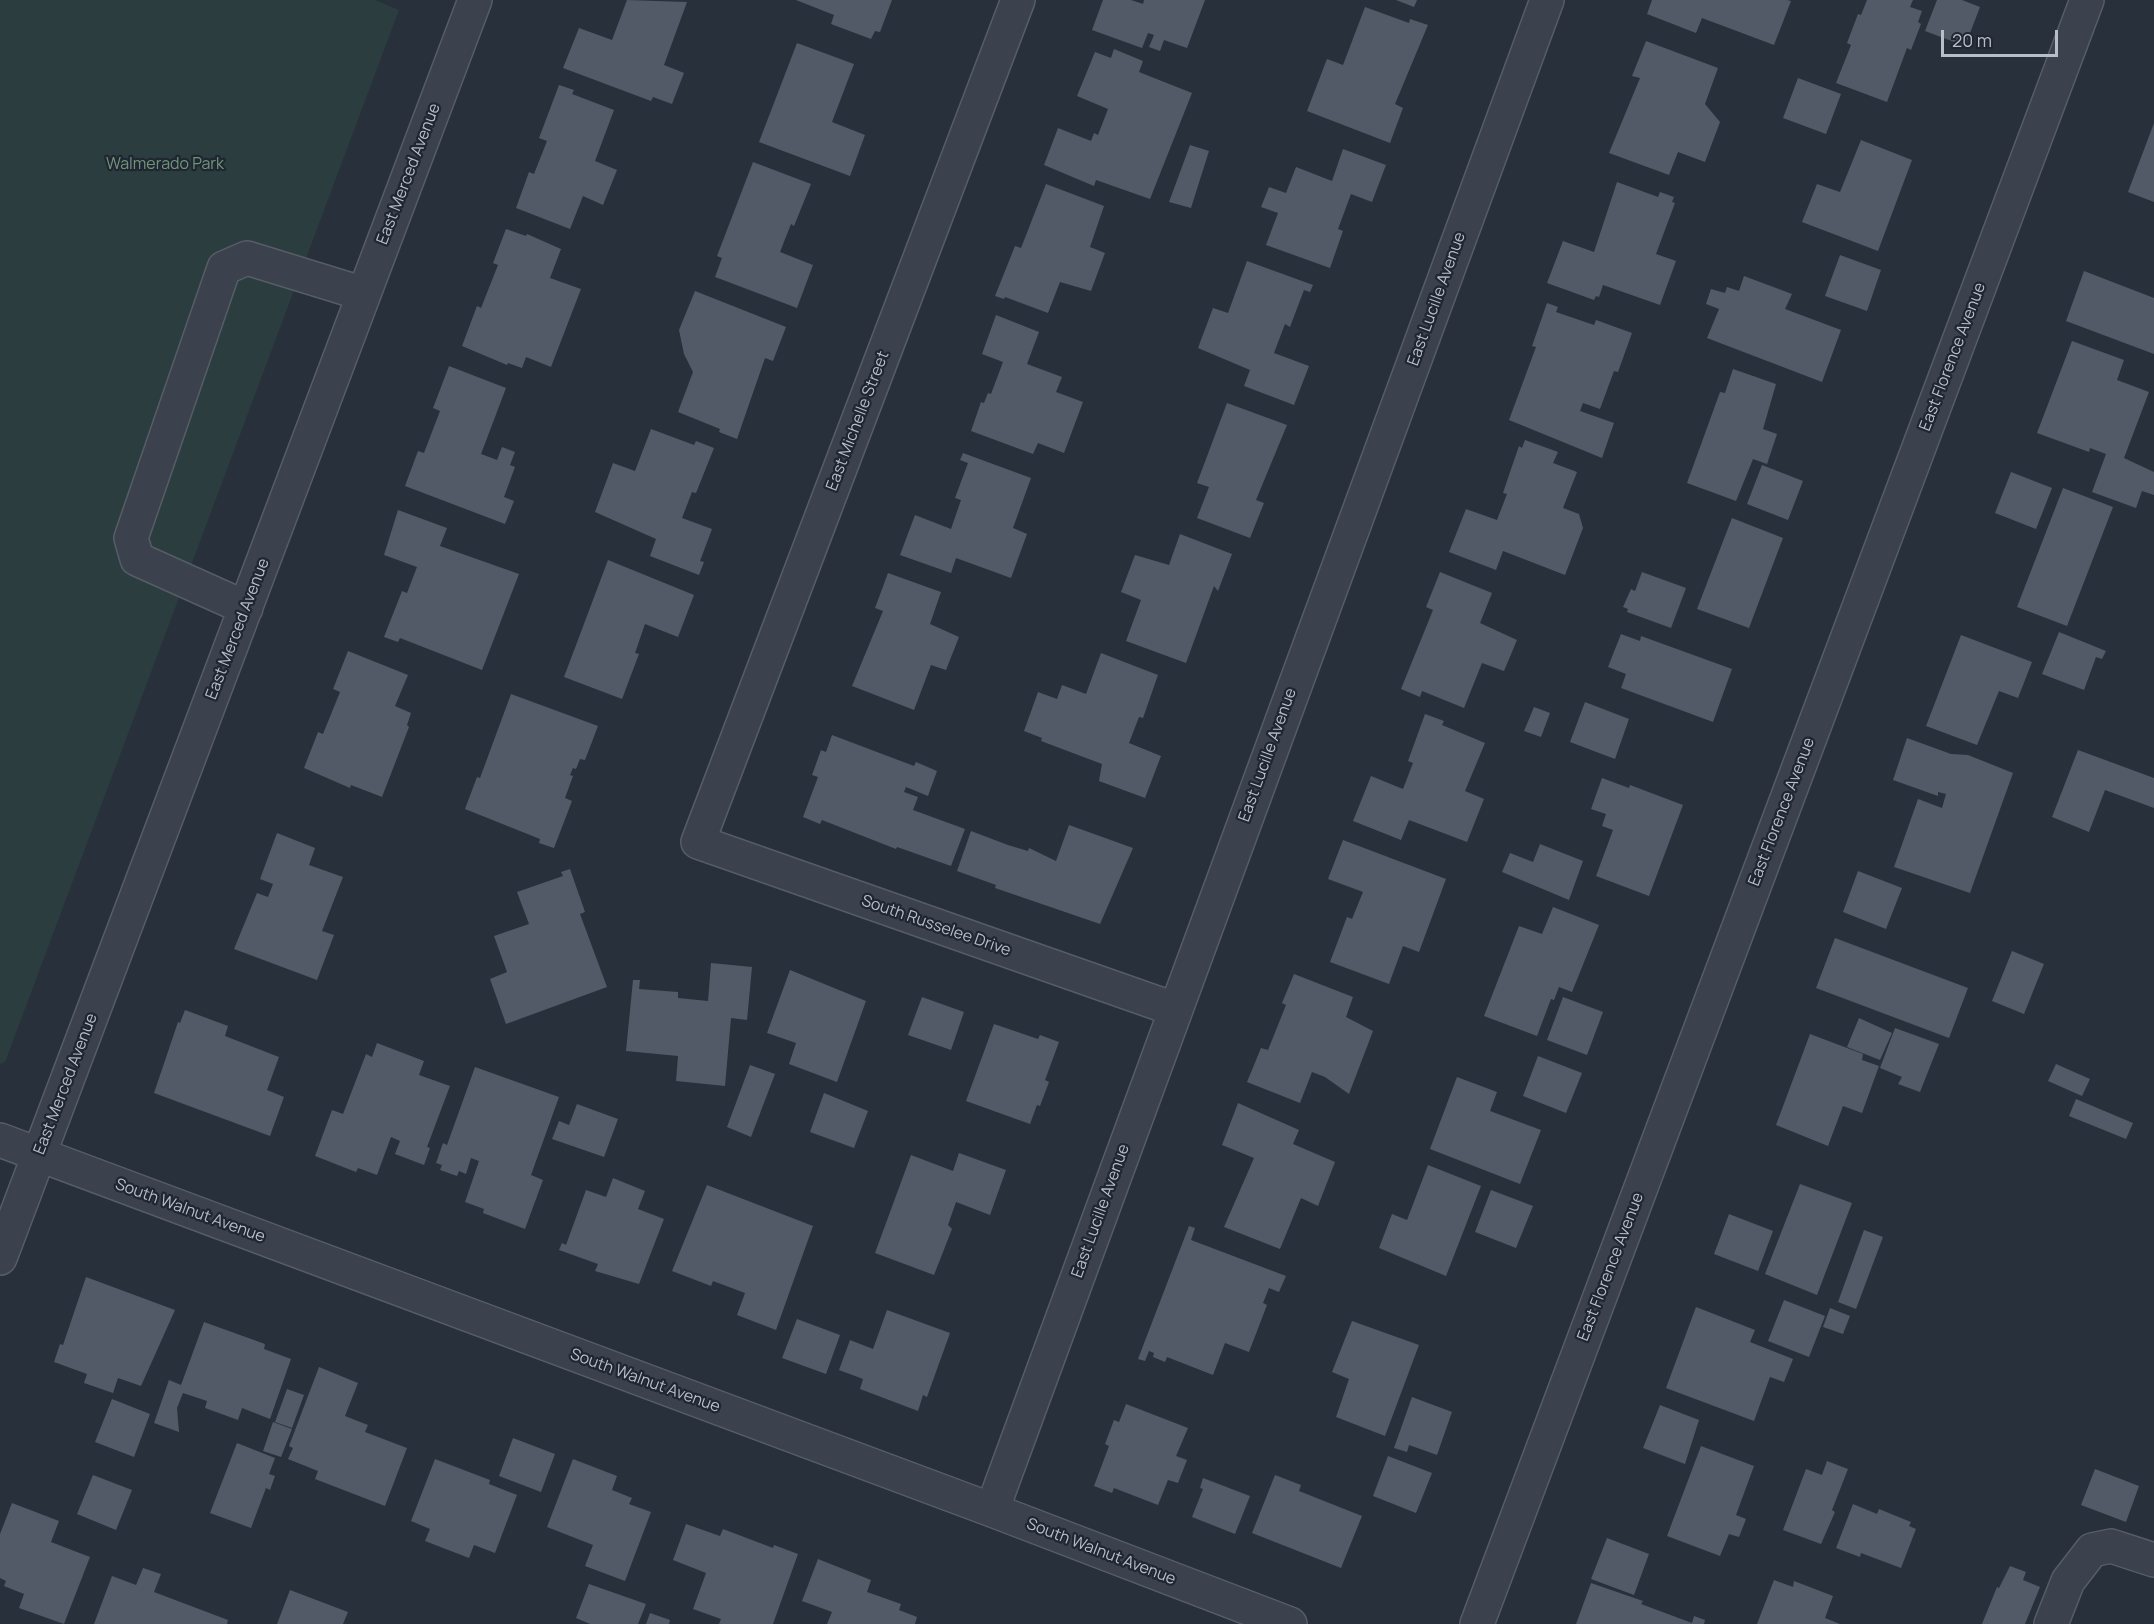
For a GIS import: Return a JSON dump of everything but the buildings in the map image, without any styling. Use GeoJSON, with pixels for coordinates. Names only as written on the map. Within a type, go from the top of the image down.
{"type":"FeatureCollection","features":[{"type":"Feature","properties":{"kind":"street","name":"East Merced Avenue"},"geometry":{"type":"LineString","coordinates":[[0,1258],[475,0]]}},
{"type":"Feature","properties":{"kind":"street","name":"East Michelle Street"},"geometry":{"type":"LineString","coordinates":[[698,842],[1018,0]]}},
{"type":"Feature","properties":{"kind":"street","name":"East Lucille Avenue"},"geometry":{"type":"LineString","coordinates":[[992,1510],[1174,1009],[1547,0]]}},
{"type":"Feature","properties":{"kind":"street","name":"East Florence Avenue"},"geometry":{"type":"LineString","coordinates":[[1477,1624],[2087,0]]}},
{"type":"Feature","properties":{"kind":"street"},"geometry":{"type":"LineString","coordinates":[[246,608],[137,559],[131,537],[224,268],[247,258],[364,294]]}},
{"type":"Feature","properties":{"kind":"street","name":"South Russelee Drive"},"geometry":{"type":"LineString","coordinates":[[698,842],[1174,1009]]}},
{"type":"Feature","properties":{"kind":"street","name":"South Walnut Avenue"},"geometry":{"type":"LineString","coordinates":[[0,1140],[992,1510],[1290,1624]]}},
{"type":"Feature","properties":{"kind":"street"},"geometry":{"type":"LineString","coordinates":[[2051,1624],[2068,1581],[2092,1550],[2111,1546],[2154,1560]]}},
{"type":"Feature","properties":{"kind":"green space","name":"Walmerado Park"},"geometry":{"type":"Polygon","coordinates":[[[0,0],[375,0],[399,10],[5,1062],[0,1064],[0,0]]]}}]}
